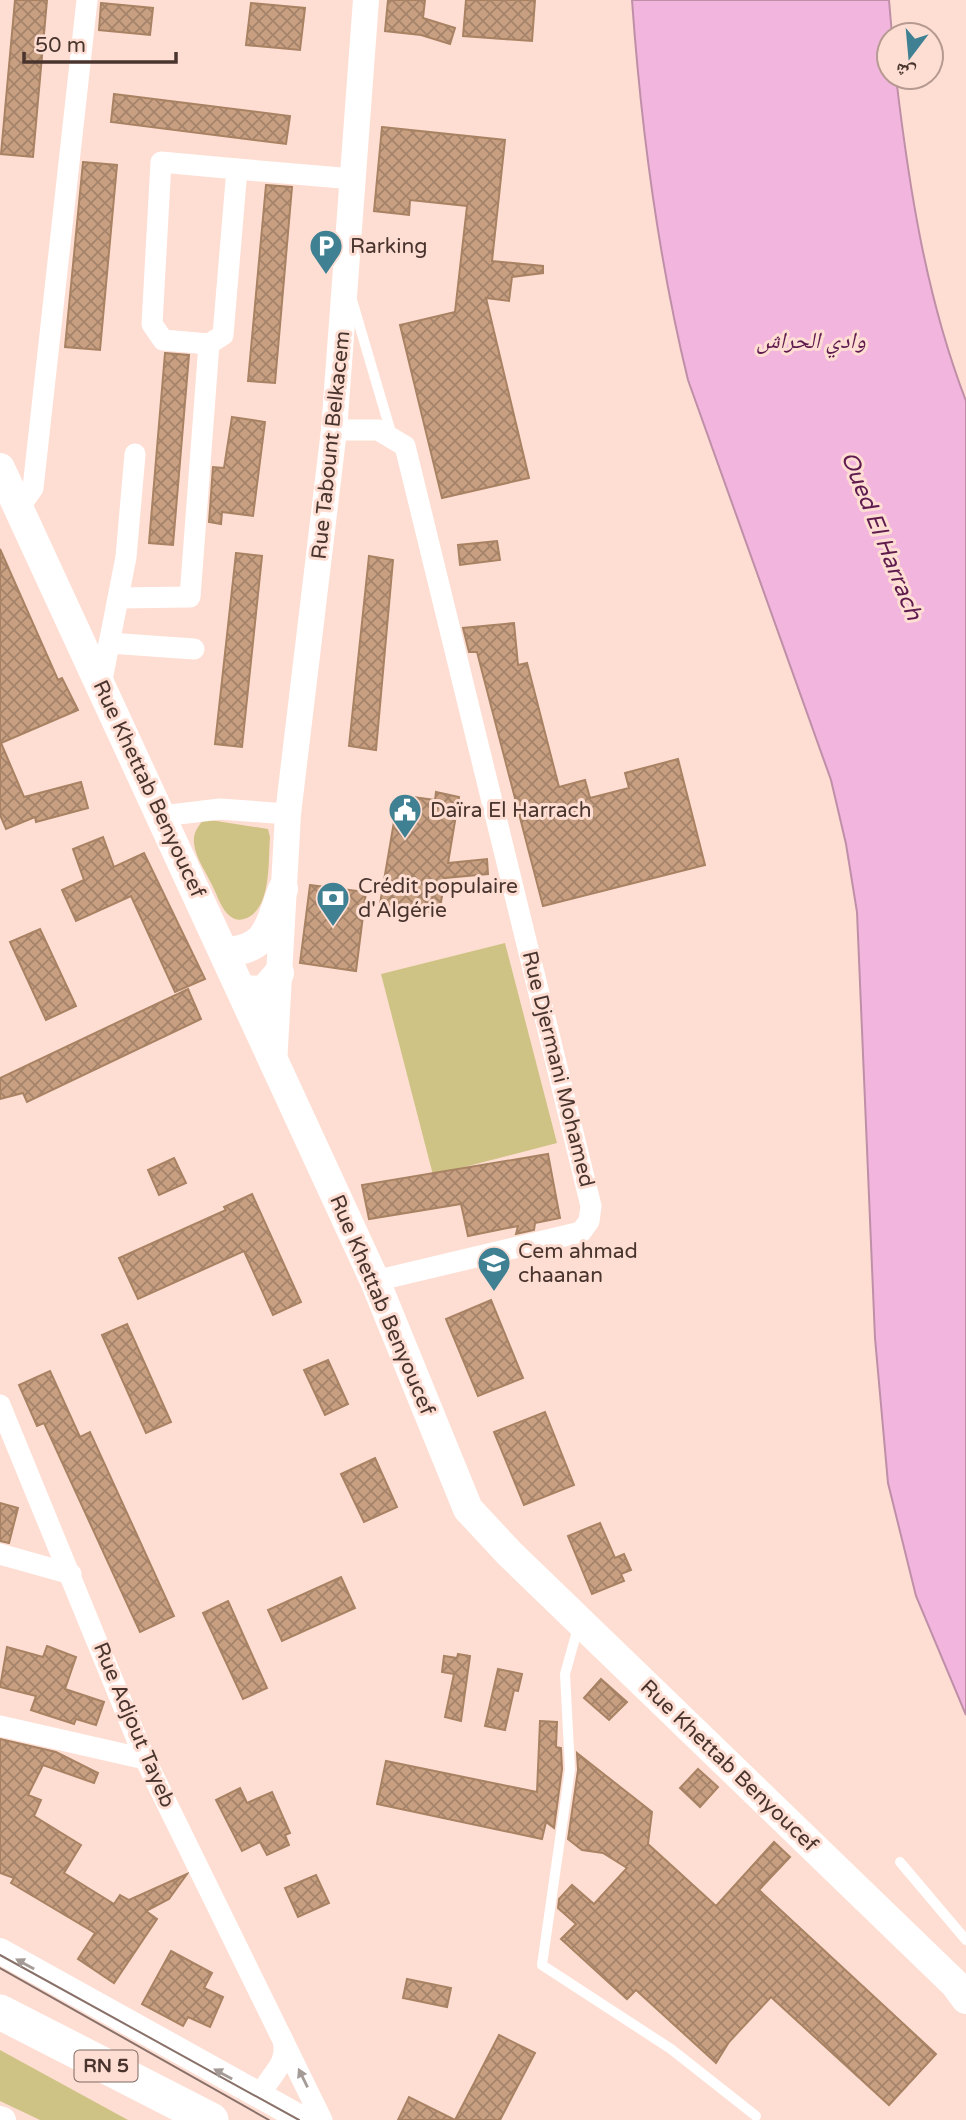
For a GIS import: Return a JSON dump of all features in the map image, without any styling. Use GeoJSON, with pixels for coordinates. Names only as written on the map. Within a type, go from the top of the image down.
{"type":"FeatureCollection","features":[{"type":"Feature","properties":{"kind":"highway","name":"RN 5"},"geometry":{"type":"LineString","coordinates":[[0,2012],[211,2120]]}},
{"type":"Feature","properties":{"kind":"highway","name":"RN 5"},"geometry":{"type":"LineString","coordinates":[[0,2032],[176,2120]]}},
{"type":"Feature","properties":{"kind":"main road","name":"Rue Khettab Benyoucef"},"geometry":{"type":"LineString","coordinates":[[0,468],[375,1281],[468,1510],[580,1622],[955,1984],[966,1999]]}},
{"type":"Feature","properties":{"kind":"main road"},"geometry":{"type":"LineString","coordinates":[[224,952],[242,951],[256,946],[269,927],[283,889]]}},
{"type":"Feature","properties":{"kind":"main road"},"geometry":{"type":"LineString","coordinates":[[242,990],[264,991],[279,973]]}},
{"type":"Feature","properties":{"kind":"street"},"geometry":{"type":"LineString","coordinates":[[19,508],[33,488],[87,0]]}},
{"type":"Feature","properties":{"kind":"street","name":"Rue Tabount Belkacem"},"geometry":{"type":"LineString","coordinates":[[274,1066],[288,814],[334,430],[366,0]]}},
{"type":"Feature","properties":{"kind":"street"},"geometry":{"type":"LineString","coordinates":[[237,169],[223,335],[209,344],[163,340],[152,324],[162,162],[353,179]]}},
{"type":"Feature","properties":{"kind":"street"},"geometry":{"type":"LineString","coordinates":[[118,598],[190,597],[209,344]]}},
{"type":"Feature","properties":{"kind":"street"},"geometry":{"type":"LineString","coordinates":[[334,430],[378,430],[393,438]]}},
{"type":"Feature","properties":{"kind":"street","name":"Rue Djermani Mohamed"},"geometry":{"type":"LineString","coordinates":[[375,1281],[581,1232],[589,1221],[591,1206],[414,478],[405,446],[393,438]]}},
{"type":"Feature","properties":{"kind":"street"},"geometry":{"type":"LineString","coordinates":[[101,685],[126,557],[135,454]]}},
{"type":"Feature","properties":{"kind":"street"},"geometry":{"type":"LineString","coordinates":[[109,643],[194,649]]}},
{"type":"Feature","properties":{"kind":"street"},"geometry":{"type":"LineString","coordinates":[[162,816],[220,809],[288,814]]}},
{"type":"Feature","properties":{"kind":"street","name":"Rue Adjout Tayeb"},"geometry":{"type":"LineString","coordinates":[[0,1405],[145,1759],[322,2120]]}},
{"type":"Feature","properties":{"kind":"street"},"geometry":{"type":"LineString","coordinates":[[0,1553],[71,1574]]}},
{"type":"Feature","properties":{"kind":"street"},"geometry":{"type":"LineString","coordinates":[[0,1726],[145,1759]]}},
{"type":"Feature","properties":{"kind":"street"},"geometry":{"type":"LineString","coordinates":[[0,1951],[304,2120]]}},
{"type":"Feature","properties":{"kind":"street"},"geometry":{"type":"LineString","coordinates":[[261,2095],[266,2082],[282,2063],[283,2038]]}},
{"type":"Feature","properties":{"kind":"lane"},"geometry":{"type":"LineString","coordinates":[[346,281],[393,438]]}},
{"type":"Feature","properties":{"kind":"lane"},"geometry":{"type":"LineString","coordinates":[[580,1622],[565,1674],[570,1769],[541,1965],[671,2049],[756,2116]]}},
{"type":"Feature","properties":{"kind":"lane"},"geometry":{"type":"LineString","coordinates":[[900,1862],[966,1940]]}},
{"type":"Feature","properties":{"kind":"shaded area"},"geometry":{"type":"Polygon","coordinates":[[[204,819],[268,829],[269,859],[264,896],[260,906],[244,919],[232,918],[224,909],[197,854],[194,836],[204,819]]]}},
{"type":"Feature","properties":{"kind":"shaded area"},"geometry":{"type":"Polygon","coordinates":[[[505,943],[557,1143],[433,1175],[381,974],[505,943]]]}},
{"type":"Feature","properties":{"kind":"shaded area"},"geometry":{"type":"Polygon","coordinates":[[[0,2050],[128,2120],[40,2120],[0,2101],[0,2050]]]}},
{"type":"Feature","properties":{"kind":"water","name":"وادي الحراش"},"geometry":{"type":"Polygon","coordinates":[[[632,0],[889,0],[891,21],[875,21],[875,91],[898,91],[913,200],[930,282],[952,362],[966,401],[966,1715],[916,1596],[888,1483],[875,1338],[857,912],[846,844],[831,780],[688,380],[659,239],[640,96],[632,0]]]}},
{"type":"Feature","properties":{"kind":"building"},"geometry":{"type":"Polygon","coordinates":[[[15,0],[47,0],[33,157],[1,154],[15,0]]]}},
{"type":"Feature","properties":{"kind":"building"},"geometry":{"type":"Polygon","coordinates":[[[388,0],[425,0],[423,18],[455,28],[450,44],[421,35],[385,31],[388,0]]]}},
{"type":"Feature","properties":{"kind":"building"},"geometry":{"type":"Polygon","coordinates":[[[466,0],[535,0],[532,41],[463,36],[466,0]]]}},
{"type":"Feature","properties":{"kind":"building"},"geometry":{"type":"Polygon","coordinates":[[[101,3],[153,8],[150,35],[99,30],[101,3]]]}},
{"type":"Feature","properties":{"kind":"building"},"geometry":{"type":"Polygon","coordinates":[[[251,3],[305,8],[300,50],[246,45],[251,3]]]}},
{"type":"Feature","properties":{"kind":"building"},"geometry":{"type":"Polygon","coordinates":[[[114,94],[290,116],[286,144],[111,122],[114,94]]]}},
{"type":"Feature","properties":{"kind":"building"},"geometry":{"type":"Polygon","coordinates":[[[382,127],[505,140],[492,261],[543,266],[543,273],[512,277],[509,301],[486,298],[529,478],[442,498],[400,325],[455,312],[467,206],[410,200],[409,215],[374,211],[382,127]]]}},
{"type":"Feature","properties":{"kind":"building"},"geometry":{"type":"Polygon","coordinates":[[[83,162],[117,165],[100,350],[65,347],[83,162]]]}},
{"type":"Feature","properties":{"kind":"building"},"geometry":{"type":"Polygon","coordinates":[[[266,185],[292,187],[275,383],[248,381],[266,185]]]}},
{"type":"Feature","properties":{"kind":"building"},"geometry":{"type":"Polygon","coordinates":[[[165,353],[189,355],[173,545],[149,543],[165,353]]]}},
{"type":"Feature","properties":{"kind":"building"},"geometry":{"type":"Polygon","coordinates":[[[232,417],[265,422],[253,516],[222,512],[221,524],[209,522],[213,467],[224,468],[232,417]]]}},
{"type":"Feature","properties":{"kind":"building"},"geometry":{"type":"Polygon","coordinates":[[[497,541],[500,560],[460,565],[458,545],[497,541]]]}},
{"type":"Feature","properties":{"kind":"building"},"geometry":{"type":"Polygon","coordinates":[[[0,549],[58,680],[62,678],[78,710],[1,743],[24,797],[81,782],[88,808],[36,822],[35,817],[6,829],[0,815],[0,549]]]}},
{"type":"Feature","properties":{"kind":"building"},"geometry":{"type":"Polygon","coordinates":[[[236,553],[262,556],[242,747],[215,744],[236,553]]]}},
{"type":"Feature","properties":{"kind":"building"},"geometry":{"type":"Polygon","coordinates":[[[369,556],[393,560],[376,750],[349,746],[369,556]]]}},
{"type":"Feature","properties":{"kind":"building"},"geometry":{"type":"Polygon","coordinates":[[[514,623],[518,665],[527,663],[559,787],[585,780],[590,798],[629,788],[625,773],[678,759],[705,865],[543,906],[477,652],[469,652],[463,628],[514,623]]]}},
{"type":"Feature","properties":{"kind":"building"},"geometry":{"type":"Polygon","coordinates":[[[436,792],[459,797],[448,863],[487,859],[488,874],[445,878],[439,914],[380,904],[397,804],[412,806],[414,797],[435,800],[436,792]]]}},
{"type":"Feature","properties":{"kind":"building"},"geometry":{"type":"Polygon","coordinates":[[[103,837],[114,867],[144,853],[205,979],[175,992],[131,896],[76,921],[62,890],[84,880],[73,849],[103,837]]]}},
{"type":"Feature","properties":{"kind":"building","name":"Crédit populaire d'Algérie"},"geometry":{"type":"Polygon","coordinates":[[[310,885],[366,892],[356,971],[300,963],[310,885]]]}},
{"type":"Feature","properties":{"kind":"building"},"geometry":{"type":"Polygon","coordinates":[[[40,929],[76,1006],[46,1020],[10,942],[40,929]]]}},
{"type":"Feature","properties":{"kind":"building"},"geometry":{"type":"Polygon","coordinates":[[[188,989],[201,1019],[27,1102],[23,1093],[0,1099],[0,1078],[188,989]]]}},
{"type":"Feature","properties":{"kind":"building"},"geometry":{"type":"Polygon","coordinates":[[[548,1154],[560,1218],[535,1223],[534,1230],[516,1234],[518,1226],[468,1236],[461,1204],[369,1219],[362,1185],[548,1154]]]}},
{"type":"Feature","properties":{"kind":"building"},"geometry":{"type":"Polygon","coordinates":[[[174,1158],[186,1183],[159,1195],[148,1170],[174,1158]]]}},
{"type":"Feature","properties":{"kind":"building"},"geometry":{"type":"Polygon","coordinates":[[[252,1194],[301,1302],[273,1315],[244,1251],[138,1299],[119,1258],[226,1210],[224,1207],[252,1194]]]}},
{"type":"Feature","properties":{"kind":"building"},"geometry":{"type":"Polygon","coordinates":[[[491,1300],[523,1378],[478,1396],[446,1319],[491,1300]]]}},
{"type":"Feature","properties":{"kind":"building"},"geometry":{"type":"Polygon","coordinates":[[[127,1324],[171,1422],[146,1433],[102,1335],[127,1324]]]}},
{"type":"Feature","properties":{"kind":"building"},"geometry":{"type":"Polygon","coordinates":[[[328,1360],[348,1404],[325,1415],[304,1370],[328,1360]]]}},
{"type":"Feature","properties":{"kind":"building"},"geometry":{"type":"Polygon","coordinates":[[[50,1371],[80,1437],[90,1432],[174,1616],[140,1632],[44,1423],[37,1426],[19,1385],[50,1371]]]}},
{"type":"Feature","properties":{"kind":"building"},"geometry":{"type":"Polygon","coordinates":[[[545,1412],[574,1485],[524,1505],[494,1432],[545,1412]]]}},
{"type":"Feature","properties":{"kind":"building"},"geometry":{"type":"Polygon","coordinates":[[[375,1458],[397,1507],[364,1522],[341,1474],[375,1458]]]}},
{"type":"Feature","properties":{"kind":"building"},"geometry":{"type":"Polygon","coordinates":[[[0,1503],[18,1508],[9,1543],[0,1541],[0,1503]]]}},
{"type":"Feature","properties":{"kind":"building"},"geometry":{"type":"Polygon","coordinates":[[[600,1523],[615,1558],[624,1554],[631,1570],[621,1574],[624,1581],[592,1594],[568,1536],[600,1523]]]}},
{"type":"Feature","properties":{"kind":"building"},"geometry":{"type":"Polygon","coordinates":[[[341,1577],[355,1608],[282,1641],[268,1610],[341,1577]]]}},
{"type":"Feature","properties":{"kind":"building"},"geometry":{"type":"Polygon","coordinates":[[[228,1601],[267,1688],[243,1699],[203,1613],[228,1601]]]}},
{"type":"Feature","properties":{"kind":"building"},"geometry":{"type":"Polygon","coordinates":[[[47,1646],[76,1657],[65,1689],[104,1702],[96,1725],[76,1719],[74,1724],[31,1710],[36,1696],[0,1687],[7,1647],[43,1657],[47,1646]]]}},
{"type":"Feature","properties":{"kind":"building"},"geometry":{"type":"Polygon","coordinates":[[[458,1654],[470,1656],[461,1721],[445,1717],[454,1674],[442,1672],[444,1656],[457,1658],[458,1654]]]}},
{"type":"Feature","properties":{"kind":"building"},"geometry":{"type":"Polygon","coordinates":[[[498,1669],[522,1674],[518,1691],[514,1690],[505,1730],[485,1726],[498,1669]]]}},
{"type":"Feature","properties":{"kind":"building"},"geometry":{"type":"Polygon","coordinates":[[[601,1679],[627,1702],[609,1720],[584,1698],[601,1679]]]}},
{"type":"Feature","properties":{"kind":"building"},"geometry":{"type":"Polygon","coordinates":[[[540,1721],[557,1722],[556,1747],[561,1748],[562,1769],[554,1828],[546,1822],[542,1839],[377,1804],[386,1761],[537,1792],[540,1721]]]}},
{"type":"Feature","properties":{"kind":"building"},"geometry":{"type":"Polygon","coordinates":[[[0,1739],[56,1752],[98,1773],[94,1783],[43,1765],[28,1795],[41,1800],[34,1816],[81,1845],[64,1873],[114,1904],[120,1895],[129,1900],[187,1874],[169,1899],[146,1911],[157,1919],[114,1983],[78,1959],[95,1933],[11,1883],[14,1878],[0,1873],[0,1739]]]}},
{"type":"Feature","properties":{"kind":"building"},"geometry":{"type":"Polygon","coordinates":[[[577,1753],[652,1812],[648,1844],[716,1906],[774,1842],[790,1857],[759,1890],[936,2054],[889,2105],[771,1997],[729,2042],[716,2063],[636,1990],[627,1999],[561,1939],[576,1924],[558,1908],[559,1899],[572,1885],[594,1904],[627,1868],[603,1853],[582,1850],[568,1839],[578,1770],[577,1753]]]}},
{"type":"Feature","properties":{"kind":"building"},"geometry":{"type":"Polygon","coordinates":[[[698,1769],[718,1787],[700,1807],[680,1788],[698,1769]]]}},
{"type":"Feature","properties":{"kind":"building"},"geometry":{"type":"Polygon","coordinates":[[[240,1788],[247,1803],[272,1792],[290,1833],[285,1835],[289,1845],[267,1855],[260,1842],[242,1851],[216,1800],[240,1788]]]}},
{"type":"Feature","properties":{"kind":"building"},"geometry":{"type":"Polygon","coordinates":[[[316,1875],[329,1903],[298,1917],[285,1888],[316,1875]]]}},
{"type":"Feature","properties":{"kind":"building"},"geometry":{"type":"Polygon","coordinates":[[[171,1951],[212,1973],[204,1988],[223,1997],[210,2027],[188,2017],[183,2026],[142,2004],[171,1951]]]}},
{"type":"Feature","properties":{"kind":"building"},"geometry":{"type":"Polygon","coordinates":[[[407,1979],[451,1988],[447,2007],[403,1998],[407,1979]]]}},
{"type":"Feature","properties":{"kind":"building"},"geometry":{"type":"Polygon","coordinates":[[[499,2035],[535,2053],[500,2120],[455,2120],[499,2035]]]}},
{"type":"Feature","properties":{"kind":"building"},"geometry":{"type":"Polygon","coordinates":[[[409,2097],[455,2120],[398,2120],[409,2097]]]}},
{"type":"Feature","properties":{"kind":"tram line"},"geometry":{"type":"LineString","coordinates":[[0,1955],[299,2120]]}},
{"type":"Feature","properties":{"kind":"tram line"},"geometry":{"type":"LineString","coordinates":[[0,1968],[269,2120]]}},
{"type":"Feature","properties":{"kind":"place","name":"Rarking"},"geometry":{"type":"Point","coordinates":[326,276]}},
{"type":"Feature","properties":{"kind":"place","name":"Daïra El Harrach"},"geometry":{"type":"Point","coordinates":[405,840]}},
{"type":"Feature","properties":{"kind":"place","name":"Crédit populaire d'Algérie"},"geometry":{"type":"Point","coordinates":[333,928]}},
{"type":"Feature","properties":{"kind":"place","name":"Cem ahmad chaanan"},"geometry":{"type":"Point","coordinates":[494,1293]}},
{"type":"Feature","properties":{"kind":"water label","name":"Oued El Harrach"},"geometry":{"type":"Point","coordinates":[881,536]}}]}
